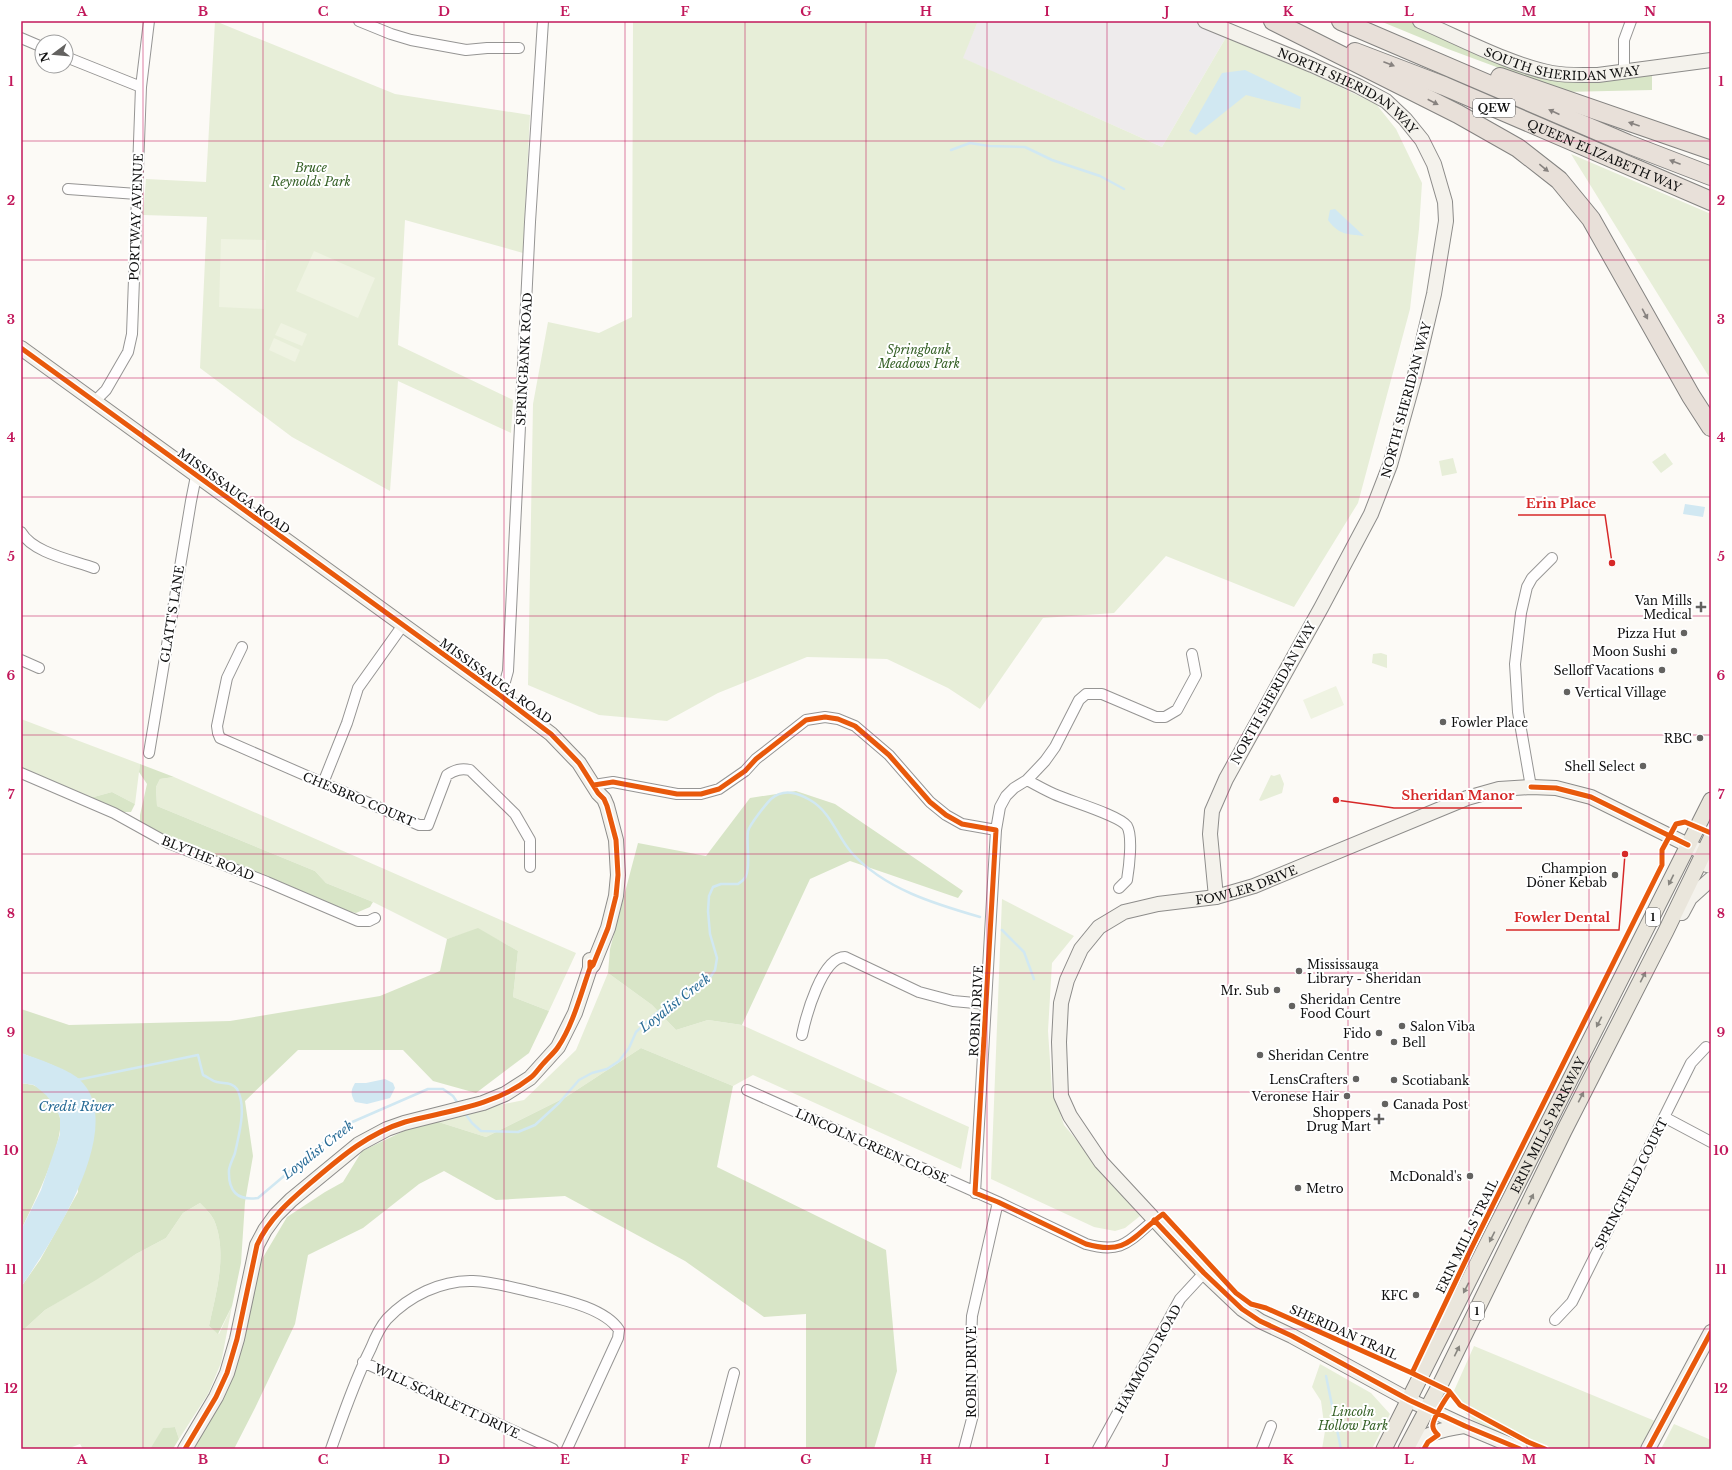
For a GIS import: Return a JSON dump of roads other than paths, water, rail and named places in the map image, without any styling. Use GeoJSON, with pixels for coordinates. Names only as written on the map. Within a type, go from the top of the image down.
{"type":"FeatureCollection","features":[{"type":"Feature","properties":{"kind":"highway","name":"QUEEN ELIZABETH WAY"},"geometry":{"type":"LineString","coordinates":[[1274,21],[1444,86],[1711,201]]}},
{"type":"Feature","properties":{"kind":"highway"},"geometry":{"type":"LineString","coordinates":[[1274,21],[1458,114],[1512,144],[1558,180],[1591,219],[1691,396],[1711,427]]}},
{"type":"Feature","properties":{"kind":"highway","name":"QUEEN ELIZABETH WAY"},"geometry":{"type":"LineString","coordinates":[[1341,21],[1628,144],[1711,176]]}},
{"type":"Feature","properties":{"kind":"highway"},"geometry":{"type":"LineString","coordinates":[[1425,56],[1445,57],[1711,150]]}},
{"type":"Feature","properties":{"kind":"main road","name":"ERIN MILLS PARKWAY"},"geometry":{"type":"LineString","coordinates":[[1384,1449],[1711,800]]}},
{"type":"Feature","properties":{"kind":"main road","name":"ERIN MILLS PARKWAY"},"geometry":{"type":"LineString","coordinates":[[1406,1448],[1426,1408],[1442,1381],[1564,1131],[1707,852],[1711,838]]}},
{"type":"Feature","properties":{"kind":"street","name":"PORTWAY AVENUE"},"geometry":{"type":"LineString","coordinates":[[94,402],[106,390],[128,352],[132,334],[141,87],[148,21]]}},
{"type":"Feature","properties":{"kind":"street"},"geometry":{"type":"LineString","coordinates":[[359,21],[391,34],[418,42],[466,50],[487,48],[519,48]]}},
{"type":"Feature","properties":{"kind":"street","name":"SPRINGBANK ROAD"},"geometry":{"type":"LineString","coordinates":[[501,696],[508,671],[531,215],[543,21]]}},
{"type":"Feature","properties":{"kind":"street","name":"NORTH SHERIDAN WAY"},"geometry":{"type":"LineString","coordinates":[[1205,21],[1312,65],[1358,86],[1386,101],[1405,119],[1422,140],[1434,164],[1445,202],[1446,221],[1434,294],[1414,379],[1390,465],[1371,514],[1321,608],[1226,779],[1212,811],[1210,834],[1216,898]]}},
{"type":"Feature","properties":{"kind":"street","name":"SOUTH SHERIDAN WAY"},"geometry":{"type":"LineString","coordinates":[[1420,21],[1495,53],[1540,70],[1558,74],[1582,76],[1711,60]]}},
{"type":"Feature","properties":{"kind":"street"},"geometry":{"type":"LineString","coordinates":[[1624,71],[1624,40],[1631,21]]}},
{"type":"Feature","properties":{"kind":"street"},"geometry":{"type":"LineString","coordinates":[[21,38],[34,44]]}},
{"type":"Feature","properties":{"kind":"street"},"geometry":{"type":"LineString","coordinates":[[74,60],[141,87]]}},
{"type":"Feature","properties":{"kind":"street"},"geometry":{"type":"LineString","coordinates":[[68,189],[137,194]]}},
{"type":"Feature","properties":{"kind":"street","name":"MISSISSAUGA ROAD"},"geometry":{"type":"LineString","coordinates":[[21,348],[501,696],[551,734],[579,763],[596,789],[598,801],[607,827],[611,874],[609,895],[589,964],[590,968],[575,1013],[558,1047],[530,1078],[505,1094],[472,1106],[404,1123],[387,1129],[359,1144],[291,1200],[276,1215],[265,1230],[257,1245],[234,1350],[223,1383],[185,1449]]}},
{"type":"Feature","properties":{"kind":"street","name":"GLATT'S LANE"},"geometry":{"type":"LineString","coordinates":[[149,753],[196,476]]}},
{"type":"Feature","properties":{"kind":"street"},"geometry":{"type":"LineString","coordinates":[[21,532],[27,540],[36,547],[94,568]]}},
{"type":"Feature","properties":{"kind":"street"},"geometry":{"type":"LineString","coordinates":[[1531,786],[1518,712],[1515,664],[1521,613],[1527,587],[1532,578],[1552,558]]}},
{"type":"Feature","properties":{"kind":"street"},"geometry":{"type":"LineString","coordinates":[[323,783],[347,723],[358,688],[403,625]]}},
{"type":"Feature","properties":{"kind":"street","name":"CHESBRO COURT"},"geometry":{"type":"LineString","coordinates":[[242,647],[227,678],[217,726],[220,738],[419,825],[428,825],[447,775],[463,768],[470,770],[515,814],[530,840],[530,866]]}},
{"type":"Feature","properties":{"kind":"street","name":"ROBIN DRIVE"},"geometry":{"type":"LineString","coordinates":[[975,1193],[996,830],[1000,807],[1006,796],[1014,788],[1027,780],[1055,747],[1079,700],[1086,694],[1102,694],[1156,717],[1165,717],[1177,710],[1196,675],[1192,654]]}},
{"type":"Feature","properties":{"kind":"street"},"geometry":{"type":"LineString","coordinates":[[21,660],[39,668]]}},
{"type":"Feature","properties":{"kind":"street"},"geometry":{"type":"LineString","coordinates":[[596,789],[614,782],[678,794],[700,794],[719,789],[745,771],[756,759],[806,720],[825,716],[856,726],[889,755],[930,802],[946,816],[962,824],[996,830]]}},
{"type":"Feature","properties":{"kind":"street","name":"BLYTHE ROAD"},"geometry":{"type":"LineString","coordinates":[[21,773],[114,814],[168,843],[271,883],[358,921],[369,921],[375,918]]}},
{"type":"Feature","properties":{"kind":"street"},"geometry":{"type":"LineString","coordinates":[[1027,780],[1053,794],[1116,818],[1127,827],[1129,834],[1129,854],[1127,880],[1119,888]]}},
{"type":"Feature","properties":{"kind":"street","name":"FOWLER DRIVE"},"geometry":{"type":"LineString","coordinates":[[1520,1449],[1409,1400],[1292,1336],[1260,1321],[1242,1309],[1204,1274],[1101,1162],[1070,1116],[1061,1096],[1059,1042],[1061,1003],[1067,980],[1081,949],[1099,927],[1124,912],[1158,904],[1216,898],[1254,886],[1467,798],[1499,789],[1531,786],[1556,788],[1591,797],[1688,845],[1707,852]]}},
{"type":"Feature","properties":{"kind":"street"},"geometry":{"type":"LineString","coordinates":[[1707,852],[1707,865],[1711,866]]}},
{"type":"Feature","properties":{"kind":"street"},"geometry":{"type":"LineString","coordinates":[[1666,931],[1677,924],[1690,898],[1711,879]]}},
{"type":"Feature","properties":{"kind":"street"},"geometry":{"type":"LineString","coordinates":[[802,1035],[806,1014],[827,968],[840,957],[845,957],[919,992],[953,1001],[986,1004]]}},
{"type":"Feature","properties":{"kind":"street","name":"SPRINGFIELD COURT"},"geometry":{"type":"LineString","coordinates":[[1555,1320],[1572,1302],[1691,1063],[1706,1047]]}},
{"type":"Feature","properties":{"kind":"street","name":"LINCOLN GREEN CLOSE"},"geometry":{"type":"LineString","coordinates":[[747,1090],[998,1202],[1086,1244],[1102,1249],[1121,1247],[1154,1220]]}},
{"type":"Feature","properties":{"kind":"street"},"geometry":{"type":"LineString","coordinates":[[1664,1117],[1711,1142]]}},
{"type":"Feature","properties":{"kind":"street","name":"ROBIN DRIVE"},"geometry":{"type":"LineString","coordinates":[[964,1449],[974,1415],[970,1339],[972,1316],[998,1202]]}},
{"type":"Feature","properties":{"kind":"street","name":"HAMMOND ROAD"},"geometry":{"type":"LineString","coordinates":[[1098,1449],[1180,1299],[1204,1274]]}},
{"type":"Feature","properties":{"kind":"street"},"geometry":{"type":"LineString","coordinates":[[331,1449],[363,1362],[387,1320],[417,1295],[436,1287],[472,1281],[490,1283],[570,1300],[610,1319],[619,1330],[618,1338],[567,1449]]}},
{"type":"Feature","properties":{"kind":"street"},"geometry":{"type":"LineString","coordinates":[[1648,1449],[1711,1332]]}},
{"type":"Feature","properties":{"kind":"street","name":"WILL SCARLETT DRIVE"},"geometry":{"type":"LineString","coordinates":[[363,1362],[553,1449]]}},
{"type":"Feature","properties":{"kind":"street"},"geometry":{"type":"LineString","coordinates":[[714,1449],[734,1373]]}},
{"type":"Feature","properties":{"kind":"street"},"geometry":{"type":"LineString","coordinates":[[1262,1449],[1271,1426]]}},
{"type":"Feature","properties":{"kind":"street"},"geometry":{"type":"LineString","coordinates":[[1406,1448],[1429,1434],[1441,1429],[1465,1426]]}},
{"type":"Feature","properties":{"kind":"water"},"geometry":{"type":"Polygon","coordinates":[[[1245,70],[1301,97],[1300,109],[1246,95],[1196,135],[1189,131],[1222,73],[1245,70]]]}},
{"type":"Feature","properties":{"kind":"water"},"geometry":{"type":"Polygon","coordinates":[[[1335,209],[1364,236],[1344,233],[1336,229],[1328,220],[1330,210],[1335,209]]]}},
{"type":"Feature","properties":{"kind":"water"},"geometry":{"type":"Polygon","coordinates":[[[1685,504],[1705,507],[1703,517],[1683,514],[1685,504]]]}},
{"type":"Feature","properties":{"kind":"water","name":"Credit River"},"geometry":{"type":"Polygon","coordinates":[[[21,1053],[60,1068],[79,1079],[92,1099],[96,1125],[91,1154],[66,1215],[21,1287],[21,1230],[41,1190],[60,1134],[60,1118],[56,1107],[46,1095],[34,1085],[21,1083],[21,1053]]]}},
{"type":"Feature","properties":{"kind":"water"},"geometry":{"type":"Polygon","coordinates":[[[385,1079],[393,1083],[395,1088],[390,1098],[367,1104],[355,1102],[352,1097],[352,1092],[355,1083],[366,1083],[385,1079]]]}},
{"type":"Feature","properties":{"kind":"waterway"},"geometry":{"type":"LineString","coordinates":[[951,150],[970,143],[989,146],[1025,147],[1052,160],[1100,176],[1124,189]]}},
{"type":"Feature","properties":{"kind":"waterway","name":"Loyalist Creek"},"geometry":{"type":"LineString","coordinates":[[464,1112],[472,1123],[481,1131],[518,1132],[535,1125],[559,1103],[579,1080],[592,1073],[607,1069],[619,1061],[629,1048],[636,1032],[654,1015],[693,985],[709,979],[715,970],[717,958],[710,934],[708,911],[709,896],[713,887],[721,884],[738,884],[745,878],[748,866],[749,828],[771,799],[781,794],[796,794],[805,797],[817,805],[829,818],[851,852],[864,865],[879,876],[911,894],[946,907],[980,917]]}},
{"type":"Feature","properties":{"kind":"waterway","name":"Loyalist Creek"},"geometry":{"type":"LineString","coordinates":[[1002,930],[1024,952],[1034,979]]}},
{"type":"Feature","properties":{"kind":"waterway","name":"Loyalist Creek"},"geometry":{"type":"LineString","coordinates":[[77,1080],[198,1055],[203,1075],[220,1083],[233,1085],[237,1089],[240,1096],[242,1112],[240,1129],[235,1153],[229,1168],[229,1177],[230,1184],[235,1193],[244,1198],[251,1199],[258,1198],[336,1132],[350,1123],[428,1089],[443,1089],[453,1096],[459,1105]]}},
{"type":"Feature","properties":{"kind":"waterway","name":"Loyalist Creek"},"geometry":{"type":"LineString","coordinates":[[1326,1376],[1341,1449]]}},
{"type":"Feature","properties":{"kind":"place","name":"Erin Place"},"geometry":{"type":"Point","coordinates":[1612,563]}},
{"type":"Feature","properties":{"kind":"place","name":"Van Mills Medical"},"geometry":{"type":"Point","coordinates":[1701,607]}},
{"type":"Feature","properties":{"kind":"place","name":"Pizza Hut"},"geometry":{"type":"Point","coordinates":[1684,633]}},
{"type":"Feature","properties":{"kind":"place","name":"Moon Sushi"},"geometry":{"type":"Point","coordinates":[1674,651]}},
{"type":"Feature","properties":{"kind":"place","name":"Selloff Vacations"},"geometry":{"type":"Point","coordinates":[1662,670]}},
{"type":"Feature","properties":{"kind":"place","name":"Vertical Village"},"geometry":{"type":"Point","coordinates":[1567,692]}},
{"type":"Feature","properties":{"kind":"place","name":"Fowler Place"},"geometry":{"type":"Point","coordinates":[1443,722]}},
{"type":"Feature","properties":{"kind":"place","name":"RBC"},"geometry":{"type":"Point","coordinates":[1700,738]}},
{"type":"Feature","properties":{"kind":"place","name":"Shell Select"},"geometry":{"type":"Point","coordinates":[1643,766]}},
{"type":"Feature","properties":{"kind":"place","name":"Sheridan Manor"},"geometry":{"type":"Point","coordinates":[1336,800]}},
{"type":"Feature","properties":{"kind":"place","name":"Fowler Dental"},"geometry":{"type":"Point","coordinates":[1625,854]}},
{"type":"Feature","properties":{"kind":"place","name":"Champion Döner Kebab"},"geometry":{"type":"Point","coordinates":[1615,875]}},
{"type":"Feature","properties":{"kind":"place","name":"Mississauga Library - Sheridan"},"geometry":{"type":"Point","coordinates":[1299,971]}},
{"type":"Feature","properties":{"kind":"place","name":"Mr. Sub"},"geometry":{"type":"Point","coordinates":[1277,990]}},
{"type":"Feature","properties":{"kind":"place","name":"Sheridan Centre Food Court"},"geometry":{"type":"Point","coordinates":[1292,1006]}},
{"type":"Feature","properties":{"kind":"place","name":"Salon Viba"},"geometry":{"type":"Point","coordinates":[1402,1026]}},
{"type":"Feature","properties":{"kind":"place","name":"Fido"},"geometry":{"type":"Point","coordinates":[1379,1033]}},
{"type":"Feature","properties":{"kind":"place","name":"Bell"},"geometry":{"type":"Point","coordinates":[1394,1042]}},
{"type":"Feature","properties":{"kind":"place","name":"Sheridan Centre"},"geometry":{"type":"Point","coordinates":[1260,1055]}},
{"type":"Feature","properties":{"kind":"place","name":"LensCrafters"},"geometry":{"type":"Point","coordinates":[1356,1079]}},
{"type":"Feature","properties":{"kind":"place","name":"Scotiabank"},"geometry":{"type":"Point","coordinates":[1394,1080]}},
{"type":"Feature","properties":{"kind":"place","name":"Veronese Hair"},"geometry":{"type":"Point","coordinates":[1347,1096]}},
{"type":"Feature","properties":{"kind":"place","name":"Canada Post"},"geometry":{"type":"Point","coordinates":[1385,1104]}},
{"type":"Feature","properties":{"kind":"place","name":"Shoppers Drug Mart"},"geometry":{"type":"Point","coordinates":[1379,1119]}},
{"type":"Feature","properties":{"kind":"place","name":"McDonald's"},"geometry":{"type":"Point","coordinates":[1470,1176]}},
{"type":"Feature","properties":{"kind":"place","name":"Metro"},"geometry":{"type":"Point","coordinates":[1298,1188]}},
{"type":"Feature","properties":{"kind":"place","name":"KFC"},"geometry":{"type":"Point","coordinates":[1416,1295]}},
{"type":"Feature","properties":{"kind":"park label","name":"Bruce Reynolds Park"},"geometry":{"type":"Point","coordinates":[311,174]}},
{"type":"Feature","properties":{"kind":"park label","name":"Springbank Meadows Park"},"geometry":{"type":"Point","coordinates":[919,356]}},
{"type":"Feature","properties":{"kind":"park label","name":"Lincoln Hollow Park"},"geometry":{"type":"Point","coordinates":[1353,1418]}}]}
